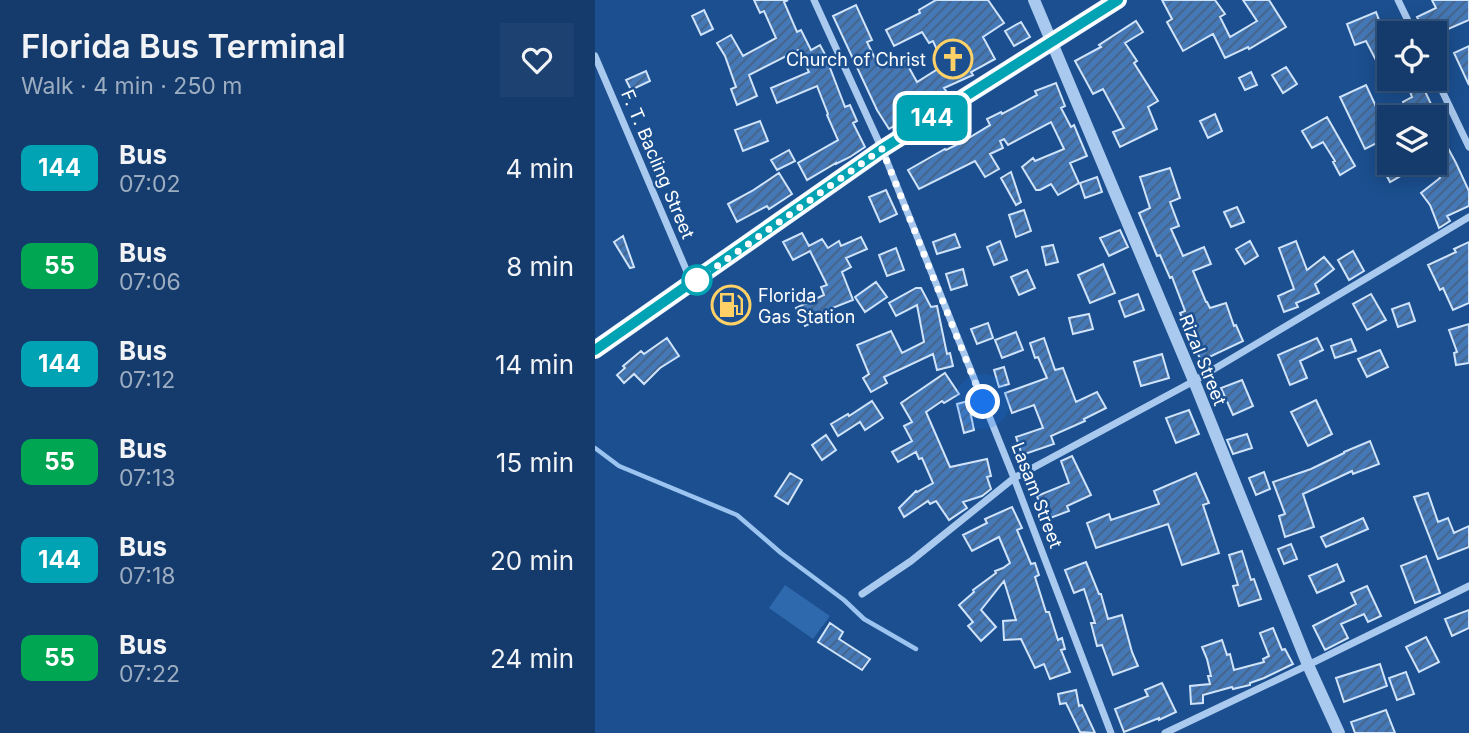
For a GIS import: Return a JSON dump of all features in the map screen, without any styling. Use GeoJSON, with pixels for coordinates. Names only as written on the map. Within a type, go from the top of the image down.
{"type":"FeatureCollection","features":[{"type":"Feature","properties":{"kind":"main road"},"geometry":{"type":"LineString","coordinates":[[595,350],[882,149],[1118,0]]}},
{"type":"Feature","properties":{"kind":"street","name":"Lasam Street"},"geometry":{"type":"LineString","coordinates":[[814,0],[882,149],[1014,478],[1111,733]]}},
{"type":"Feature","properties":{"kind":"street","name":"Rizal Street"},"geometry":{"type":"LineString","coordinates":[[1034,0],[1308,665],[1339,733]]}},
{"type":"Feature","properties":{"kind":"street"},"geometry":{"type":"LineString","coordinates":[[1398,0],[1408,21]]}},
{"type":"Feature","properties":{"kind":"street","name":"F. T. Bacling Street"},"geometry":{"type":"LineString","coordinates":[[595,56],[692,284]]}},
{"type":"Feature","properties":{"kind":"street"},"geometry":{"type":"LineString","coordinates":[[1442,91],[1469,147]]}},
{"type":"Feature","properties":{"kind":"street"},"geometry":{"type":"LineString","coordinates":[[862,594],[911,561],[1014,478],[1193,381],[1469,217]]}},
{"type":"Feature","properties":{"kind":"street"},"geometry":{"type":"LineString","coordinates":[[1165,733],[1469,586]]}},
{"type":"Feature","properties":{"kind":"shaded area"},"geometry":{"type":"Polygon","coordinates":[[[785,585],[830,616],[813,639],[769,608],[785,585]]]}},
{"type":"Feature","properties":{"kind":"building"},"geometry":{"type":"Polygon","coordinates":[[[754,0],[788,0],[784,2],[797,32],[801,30],[811,50],[820,45],[828,60],[845,107],[850,105],[857,121],[853,123],[865,147],[807,180],[798,163],[838,140],[817,86],[777,103],[771,88],[809,72],[798,50],[749,75],[757,96],[737,105],[731,89],[736,87],[725,56],[717,43],[731,35],[743,56],[776,38],[764,11],[760,13],[754,0]]]}},
{"type":"Feature","properties":{"kind":"building"},"geometry":{"type":"Polygon","coordinates":[[[936,0],[988,0],[1004,23],[983,37],[995,59],[971,72],[973,75],[944,88],[948,94],[889,129],[877,110],[833,16],[856,5],[872,40],[867,42],[879,67],[902,55],[917,82],[944,65],[933,41],[929,43],[922,32],[894,46],[886,30],[920,13],[919,10],[936,0]]]}},
{"type":"Feature","properties":{"kind":"building"},"geometry":{"type":"Polygon","coordinates":[[[1162,0],[1215,0],[1225,14],[1220,17],[1230,37],[1257,21],[1243,0],[1269,0],[1286,27],[1249,49],[1248,47],[1225,58],[1213,34],[1183,51],[1167,22],[1172,19],[1162,0]]]}},
{"type":"Feature","properties":{"kind":"building"},"geometry":{"type":"Polygon","coordinates":[[[1432,0],[1469,0],[1469,20],[1447,30],[1447,21],[1419,21],[1417,17],[1436,8],[1432,0]]]}},
{"type":"Feature","properties":{"kind":"building"},"geometry":{"type":"Polygon","coordinates":[[[704,10],[713,29],[701,35],[692,16],[704,10]]]}},
{"type":"Feature","properties":{"kind":"building"},"geometry":{"type":"Polygon","coordinates":[[[1376,12],[1379,21],[1377,21],[1377,62],[1366,41],[1355,45],[1347,24],[1376,12]]]}},
{"type":"Feature","properties":{"kind":"building"},"geometry":{"type":"Polygon","coordinates":[[[1136,21],[1143,32],[1125,43],[1158,101],[1148,107],[1157,129],[1120,147],[1113,132],[1124,128],[1103,89],[1093,94],[1075,61],[1101,47],[1099,45],[1136,21]]]}},
{"type":"Feature","properties":{"kind":"building"},"geometry":{"type":"Polygon","coordinates":[[[1021,22],[1030,37],[1014,46],[1005,31],[1021,22]]]}},
{"type":"Feature","properties":{"kind":"building"},"geometry":{"type":"Polygon","coordinates":[[[1469,46],[1469,85],[1454,53],[1469,46]]]}},
{"type":"Feature","properties":{"kind":"building"},"geometry":{"type":"Polygon","coordinates":[[[1286,67],[1297,84],[1283,93],[1272,75],[1286,67]]]}},
{"type":"Feature","properties":{"kind":"building"},"geometry":{"type":"Polygon","coordinates":[[[646,71],[650,81],[631,90],[626,80],[646,71]]]}},
{"type":"Feature","properties":{"kind":"building"},"geometry":{"type":"Polygon","coordinates":[[[1251,72],[1257,85],[1245,90],[1239,78],[1251,72]]]}},
{"type":"Feature","properties":{"kind":"building"},"geometry":{"type":"Polygon","coordinates":[[[1056,83],[1065,106],[1061,108],[1071,127],[1074,125],[1087,156],[1070,163],[1079,183],[1058,195],[1051,184],[1036,190],[1022,167],[1033,158],[1035,161],[1064,149],[1051,122],[1008,145],[1004,139],[1000,141],[1003,148],[990,154],[999,169],[985,177],[975,161],[919,189],[908,170],[990,125],[987,119],[1037,95],[1035,91],[1056,83]]]}},
{"type":"Feature","properties":{"kind":"building"},"geometry":{"type":"Polygon","coordinates":[[[1366,85],[1377,109],[1377,143],[1365,149],[1340,97],[1366,85]]]}},
{"type":"Feature","properties":{"kind":"building"},"geometry":{"type":"Polygon","coordinates":[[[1410,91],[1425,91],[1432,105],[1404,105],[1403,102],[1412,97],[1410,91]]]}},
{"type":"Feature","properties":{"kind":"building"},"geometry":{"type":"Polygon","coordinates":[[[1215,114],[1222,131],[1208,138],[1200,121],[1215,114]]]}},
{"type":"Feature","properties":{"kind":"building"},"geometry":{"type":"Polygon","coordinates":[[[1327,117],[1355,166],[1340,175],[1323,142],[1312,148],[1302,131],[1327,117]]]}},
{"type":"Feature","properties":{"kind":"building"},"geometry":{"type":"Polygon","coordinates":[[[760,121],[768,141],[743,151],[735,130],[760,121]]]}},
{"type":"Feature","properties":{"kind":"building"},"geometry":{"type":"Polygon","coordinates":[[[1447,146],[1469,191],[1469,206],[1447,216],[1450,221],[1439,228],[1430,205],[1421,193],[1440,178],[1439,175],[1447,175],[1447,146]]]}},
{"type":"Feature","properties":{"kind":"building"},"geometry":{"type":"Polygon","coordinates":[[[789,150],[795,161],[777,170],[771,160],[789,150]]]}},
{"type":"Feature","properties":{"kind":"building"},"geometry":{"type":"Polygon","coordinates":[[[1170,168],[1180,198],[1170,202],[1179,226],[1171,229],[1183,256],[1204,247],[1211,264],[1193,271],[1210,308],[1226,303],[1243,341],[1201,361],[1180,313],[1185,311],[1172,277],[1170,278],[1160,255],[1157,256],[1139,213],[1150,208],[1140,177],[1170,168]]]}},
{"type":"Feature","properties":{"kind":"building"},"geometry":{"type":"Polygon","coordinates":[[[1011,172],[1021,202],[1016,205],[1001,178],[1011,172]]]}},
{"type":"Feature","properties":{"kind":"building"},"geometry":{"type":"Polygon","coordinates":[[[779,173],[792,194],[769,209],[767,206],[737,222],[728,204],[779,173]]]}},
{"type":"Feature","properties":{"kind":"building"},"geometry":{"type":"Polygon","coordinates":[[[1386,175],[1402,175],[1390,182],[1386,175]]]}},
{"type":"Feature","properties":{"kind":"building"},"geometry":{"type":"Polygon","coordinates":[[[1097,177],[1102,192],[1085,198],[1080,183],[1097,177]]]}},
{"type":"Feature","properties":{"kind":"building"},"geometry":{"type":"Polygon","coordinates":[[[886,190],[897,214],[880,222],[869,197],[886,190]]]}},
{"type":"Feature","properties":{"kind":"building"},"geometry":{"type":"Polygon","coordinates":[[[1237,207],[1244,222],[1231,227],[1224,212],[1237,207]]]}},
{"type":"Feature","properties":{"kind":"building"},"geometry":{"type":"Polygon","coordinates":[[[1024,210],[1031,231],[1016,237],[1009,215],[1024,210]]]}},
{"type":"Feature","properties":{"kind":"building"},"geometry":{"type":"Polygon","coordinates":[[[1120,230],[1128,247],[1109,256],[1100,238],[1120,230]]]}},
{"type":"Feature","properties":{"kind":"building"},"geometry":{"type":"Polygon","coordinates":[[[802,233],[809,246],[822,239],[828,248],[839,241],[841,246],[861,237],[867,249],[846,258],[851,267],[842,272],[853,300],[822,312],[824,317],[805,326],[796,308],[824,295],[821,287],[827,285],[810,251],[793,260],[783,242],[802,233]]]}},
{"type":"Feature","properties":{"kind":"building"},"geometry":{"type":"Polygon","coordinates":[[[955,234],[960,247],[937,254],[933,242],[955,234]]]}},
{"type":"Feature","properties":{"kind":"building"},"geometry":{"type":"Polygon","coordinates":[[[623,236],[634,267],[630,268],[614,242],[623,236]]]}},
{"type":"Feature","properties":{"kind":"building"},"geometry":{"type":"Polygon","coordinates":[[[1000,241],[1007,260],[994,265],[987,247],[1000,241]]]}},
{"type":"Feature","properties":{"kind":"building"},"geometry":{"type":"Polygon","coordinates":[[[1250,241],[1258,256],[1245,264],[1236,249],[1250,241]]]}},
{"type":"Feature","properties":{"kind":"building"},"geometry":{"type":"Polygon","coordinates":[[[1296,241],[1307,270],[1324,257],[1334,269],[1315,284],[1319,293],[1296,303],[1298,307],[1284,312],[1278,296],[1294,289],[1279,248],[1296,241]]]}},
{"type":"Feature","properties":{"kind":"building"},"geometry":{"type":"Polygon","coordinates":[[[1469,242],[1469,303],[1453,310],[1428,265],[1456,252],[1454,249],[1469,242]]]}},
{"type":"Feature","properties":{"kind":"building"},"geometry":{"type":"Polygon","coordinates":[[[1053,245],[1058,262],[1046,265],[1042,247],[1053,245]]]}},
{"type":"Feature","properties":{"kind":"building"},"geometry":{"type":"Polygon","coordinates":[[[896,248],[904,270],[887,276],[879,255],[896,248]]]}},
{"type":"Feature","properties":{"kind":"building"},"geometry":{"type":"Polygon","coordinates":[[[1353,251],[1364,271],[1349,280],[1338,260],[1353,251]]]}},
{"type":"Feature","properties":{"kind":"building"},"geometry":{"type":"Polygon","coordinates":[[[1103,264],[1115,293],[1090,303],[1078,275],[1103,264]]]}},
{"type":"Feature","properties":{"kind":"building"},"geometry":{"type":"Polygon","coordinates":[[[963,269],[967,285],[951,290],[946,274],[963,269]]]}},
{"type":"Feature","properties":{"kind":"building"},"geometry":{"type":"Polygon","coordinates":[[[1027,270],[1035,288],[1019,295],[1011,277],[1027,270]]]}},
{"type":"Feature","properties":{"kind":"building"},"geometry":{"type":"Polygon","coordinates":[[[876,282],[887,297],[865,312],[855,297],[876,282]]]}},
{"type":"Feature","properties":{"kind":"building"},"geometry":{"type":"Polygon","coordinates":[[[916,288],[921,288],[931,307],[937,306],[947,354],[950,353],[953,366],[937,370],[933,354],[884,377],[887,383],[871,392],[863,378],[869,374],[857,345],[891,331],[902,353],[924,342],[917,305],[896,316],[889,303],[916,288]]]}},
{"type":"Feature","properties":{"kind":"building"},"geometry":{"type":"Polygon","coordinates":[[[740,292],[749,307],[730,318],[721,303],[740,292]]]}},
{"type":"Feature","properties":{"kind":"building"},"geometry":{"type":"Polygon","coordinates":[[[1138,294],[1144,310],[1125,317],[1119,301],[1138,294]]]}},
{"type":"Feature","properties":{"kind":"building"},"geometry":{"type":"Polygon","coordinates":[[[1371,294],[1386,320],[1367,330],[1353,304],[1371,294]]]}},
{"type":"Feature","properties":{"kind":"building"},"geometry":{"type":"Polygon","coordinates":[[[1409,303],[1415,321],[1398,327],[1392,309],[1409,303]]]}},
{"type":"Feature","properties":{"kind":"building"},"geometry":{"type":"Polygon","coordinates":[[[1089,314],[1093,329],[1073,334],[1069,318],[1089,314]]]}},
{"type":"Feature","properties":{"kind":"building"},"geometry":{"type":"Polygon","coordinates":[[[988,323],[993,338],[977,344],[971,329],[988,323]]]}},
{"type":"Feature","properties":{"kind":"building"},"geometry":{"type":"Polygon","coordinates":[[[1469,324],[1469,363],[1456,365],[1454,353],[1457,352],[1449,330],[1469,324]]]}},
{"type":"Feature","properties":{"kind":"building"},"geometry":{"type":"Polygon","coordinates":[[[1016,332],[1023,350],[1002,358],[995,340],[1016,332]]]}},
{"type":"Feature","properties":{"kind":"building"},"geometry":{"type":"Polygon","coordinates":[[[667,338],[679,356],[660,368],[644,384],[634,374],[624,383],[617,375],[625,368],[623,366],[641,351],[644,354],[667,338]]]}},
{"type":"Feature","properties":{"kind":"building"},"geometry":{"type":"Polygon","coordinates":[[[1044,338],[1055,370],[1063,368],[1076,402],[1097,392],[1106,408],[1051,436],[1054,444],[1022,455],[1016,437],[1043,428],[1034,405],[1012,413],[1005,393],[1047,378],[1030,343],[1044,338]]]}},
{"type":"Feature","properties":{"kind":"building"},"geometry":{"type":"Polygon","coordinates":[[[1317,338],[1323,350],[1300,361],[1307,378],[1290,385],[1278,355],[1317,338]]]}},
{"type":"Feature","properties":{"kind":"building"},"geometry":{"type":"Polygon","coordinates":[[[1351,339],[1356,351],[1335,358],[1331,346],[1351,339]]]}},
{"type":"Feature","properties":{"kind":"building"},"geometry":{"type":"Polygon","coordinates":[[[1380,350],[1388,367],[1367,377],[1358,359],[1380,350]]]}},
{"type":"Feature","properties":{"kind":"building"},"geometry":{"type":"Polygon","coordinates":[[[1162,354],[1169,378],[1141,386],[1134,362],[1162,354]]]}},
{"type":"Feature","properties":{"kind":"building"},"geometry":{"type":"Polygon","coordinates":[[[1004,367],[1009,384],[999,387],[994,370],[1004,367]]]}},
{"type":"Feature","properties":{"kind":"building"},"geometry":{"type":"Polygon","coordinates":[[[945,373],[959,394],[926,412],[950,467],[987,459],[991,476],[987,477],[991,489],[982,496],[963,502],[967,508],[949,520],[936,501],[930,504],[928,501],[904,517],[899,508],[916,491],[933,483],[922,458],[919,459],[916,452],[898,462],[892,452],[912,441],[904,426],[912,422],[901,403],[945,373]]]}},
{"type":"Feature","properties":{"kind":"building"},"geometry":{"type":"Polygon","coordinates":[[[1242,380],[1253,406],[1233,415],[1221,388],[1242,380]]]}},
{"type":"Feature","properties":{"kind":"building"},"geometry":{"type":"Polygon","coordinates":[[[1316,400],[1332,434],[1308,446],[1291,412],[1316,400]]]}},
{"type":"Feature","properties":{"kind":"building"},"geometry":{"type":"Polygon","coordinates":[[[872,401],[883,418],[865,430],[860,422],[838,436],[831,424],[872,401]]]}},
{"type":"Feature","properties":{"kind":"building"},"geometry":{"type":"Polygon","coordinates":[[[968,401],[974,430],[964,433],[957,404],[968,401]]]}},
{"type":"Feature","properties":{"kind":"building"},"geometry":{"type":"Polygon","coordinates":[[[1189,410],[1199,434],[1176,443],[1166,418],[1189,410]]]}},
{"type":"Feature","properties":{"kind":"building"},"geometry":{"type":"Polygon","coordinates":[[[1247,434],[1252,448],[1233,454],[1227,440],[1247,434]]]}},
{"type":"Feature","properties":{"kind":"building"},"geometry":{"type":"Polygon","coordinates":[[[826,435],[836,450],[822,460],[812,445],[826,435]]]}},
{"type":"Feature","properties":{"kind":"building"},"geometry":{"type":"Polygon","coordinates":[[[1370,441],[1379,464],[1353,474],[1352,471],[1303,494],[1314,527],[1285,537],[1279,516],[1285,514],[1273,482],[1311,469],[1370,441]]]}},
{"type":"Feature","properties":{"kind":"building"},"geometry":{"type":"Polygon","coordinates":[[[1072,456],[1091,495],[1067,506],[1069,511],[1045,520],[1037,496],[1069,483],[1061,461],[1072,456]]]}},
{"type":"Feature","properties":{"kind":"building"},"geometry":{"type":"Polygon","coordinates":[[[1264,472],[1270,489],[1256,495],[1249,478],[1264,472]]]}},
{"type":"Feature","properties":{"kind":"building"},"geometry":{"type":"Polygon","coordinates":[[[790,473],[802,480],[788,504],[775,496],[790,473]]]}},
{"type":"Feature","properties":{"kind":"building"},"geometry":{"type":"Polygon","coordinates":[[[1196,473],[1209,503],[1203,505],[1219,553],[1182,565],[1168,524],[1096,548],[1087,523],[1109,514],[1111,520],[1159,504],[1154,491],[1196,473]]]}},
{"type":"Feature","properties":{"kind":"building"},"geometry":{"type":"Polygon","coordinates":[[[1428,493],[1438,522],[1448,518],[1454,533],[1469,526],[1469,547],[1438,559],[1414,497],[1428,493]]]}},
{"type":"Feature","properties":{"kind":"building"},"geometry":{"type":"Polygon","coordinates":[[[1012,507],[1022,528],[1017,530],[1031,564],[1035,563],[1039,575],[1035,577],[1046,612],[1049,612],[1058,640],[1062,638],[1065,649],[1061,650],[1070,672],[1050,679],[1044,664],[1035,668],[1021,639],[1004,640],[1003,621],[1016,620],[1004,581],[981,610],[996,627],[981,641],[968,626],[973,622],[959,605],[973,590],[996,573],[995,571],[1010,563],[999,537],[972,551],[963,535],[987,523],[985,519],[1012,507]]]}},
{"type":"Feature","properties":{"kind":"building"},"geometry":{"type":"Polygon","coordinates":[[[1363,518],[1368,529],[1326,547],[1321,537],[1363,518]]]}},
{"type":"Feature","properties":{"kind":"building"},"geometry":{"type":"Polygon","coordinates":[[[1291,544],[1297,559],[1284,564],[1278,549],[1291,544]]]}},
{"type":"Feature","properties":{"kind":"building"},"geometry":{"type":"Polygon","coordinates":[[[1242,551],[1251,580],[1254,579],[1261,599],[1239,606],[1233,586],[1238,585],[1229,555],[1242,551]]]}},
{"type":"Feature","properties":{"kind":"building"},"geometry":{"type":"Polygon","coordinates":[[[1426,556],[1440,593],[1415,603],[1401,566],[1426,556]]]}},
{"type":"Feature","properties":{"kind":"building"},"geometry":{"type":"Polygon","coordinates":[[[1086,562],[1101,594],[1108,619],[1122,615],[1138,666],[1113,675],[1102,645],[1097,646],[1091,623],[1095,623],[1084,589],[1074,593],[1065,570],[1086,562]]]}},
{"type":"Feature","properties":{"kind":"building"},"geometry":{"type":"Polygon","coordinates":[[[1337,564],[1344,581],[1317,593],[1309,576],[1337,564]]]}},
{"type":"Feature","properties":{"kind":"building"},"geometry":{"type":"Polygon","coordinates":[[[1367,586],[1381,616],[1368,622],[1364,614],[1341,624],[1348,638],[1325,650],[1313,626],[1356,604],[1351,593],[1367,586]]]}},
{"type":"Feature","properties":{"kind":"building"},"geometry":{"type":"Polygon","coordinates":[[[1469,610],[1469,628],[1452,636],[1445,619],[1469,610]]]}},
{"type":"Feature","properties":{"kind":"building"},"geometry":{"type":"Polygon","coordinates":[[[830,623],[843,632],[839,639],[870,659],[862,670],[818,642],[830,623]]]}},
{"type":"Feature","properties":{"kind":"building"},"geometry":{"type":"Polygon","coordinates":[[[1273,628],[1282,650],[1285,649],[1293,664],[1250,685],[1203,695],[1203,703],[1191,704],[1190,686],[1210,684],[1208,676],[1211,676],[1202,647],[1222,640],[1227,655],[1230,654],[1234,670],[1264,662],[1263,659],[1269,656],[1260,633],[1273,628]]]}},
{"type":"Feature","properties":{"kind":"building"},"geometry":{"type":"Polygon","coordinates":[[[1426,637],[1439,662],[1419,672],[1406,647],[1426,637]]]}},
{"type":"Feature","properties":{"kind":"building"},"geometry":{"type":"Polygon","coordinates":[[[1380,664],[1387,686],[1344,702],[1336,678],[1380,664]]]}},
{"type":"Feature","properties":{"kind":"building"},"geometry":{"type":"Polygon","coordinates":[[[1406,672],[1414,694],[1397,700],[1389,678],[1406,672]]]}},
{"type":"Feature","properties":{"kind":"building"},"geometry":{"type":"Polygon","coordinates":[[[1162,683],[1176,712],[1124,732],[1115,709],[1148,696],[1145,690],[1162,683]]]}},
{"type":"Feature","properties":{"kind":"building"},"geometry":{"type":"Polygon","coordinates":[[[1076,690],[1079,706],[1082,705],[1095,733],[1080,732],[1066,703],[1060,704],[1058,694],[1076,690]]]}},
{"type":"Feature","properties":{"kind":"building"},"geometry":{"type":"Polygon","coordinates":[[[1386,710],[1395,733],[1355,733],[1351,722],[1386,710]]]}},
{"type":"Feature","properties":{"kind":"waterway"},"geometry":{"type":"LineString","coordinates":[[595,448],[619,466],[737,515],[864,619],[916,649]]}},
{"type":"Feature","properties":{"kind":"bus line","name":"144"},"geometry":{"type":"LineString","coordinates":[[595,350],[882,149],[1118,0]]}},
{"type":"Feature","properties":{"kind":"place","name":"Church of Christ"},"geometry":{"type":"Point","coordinates":[953,59]}},
{"type":"Feature","properties":{"kind":"place","name":"Florida Gas Station"},"geometry":{"type":"Point","coordinates":[731,305]}},
{"type":"Feature","properties":{"kind":"route"},"geometry":{"type":"LineString","coordinates":[[697,280],[692,284],[882,149],[983,402]]}}]}
